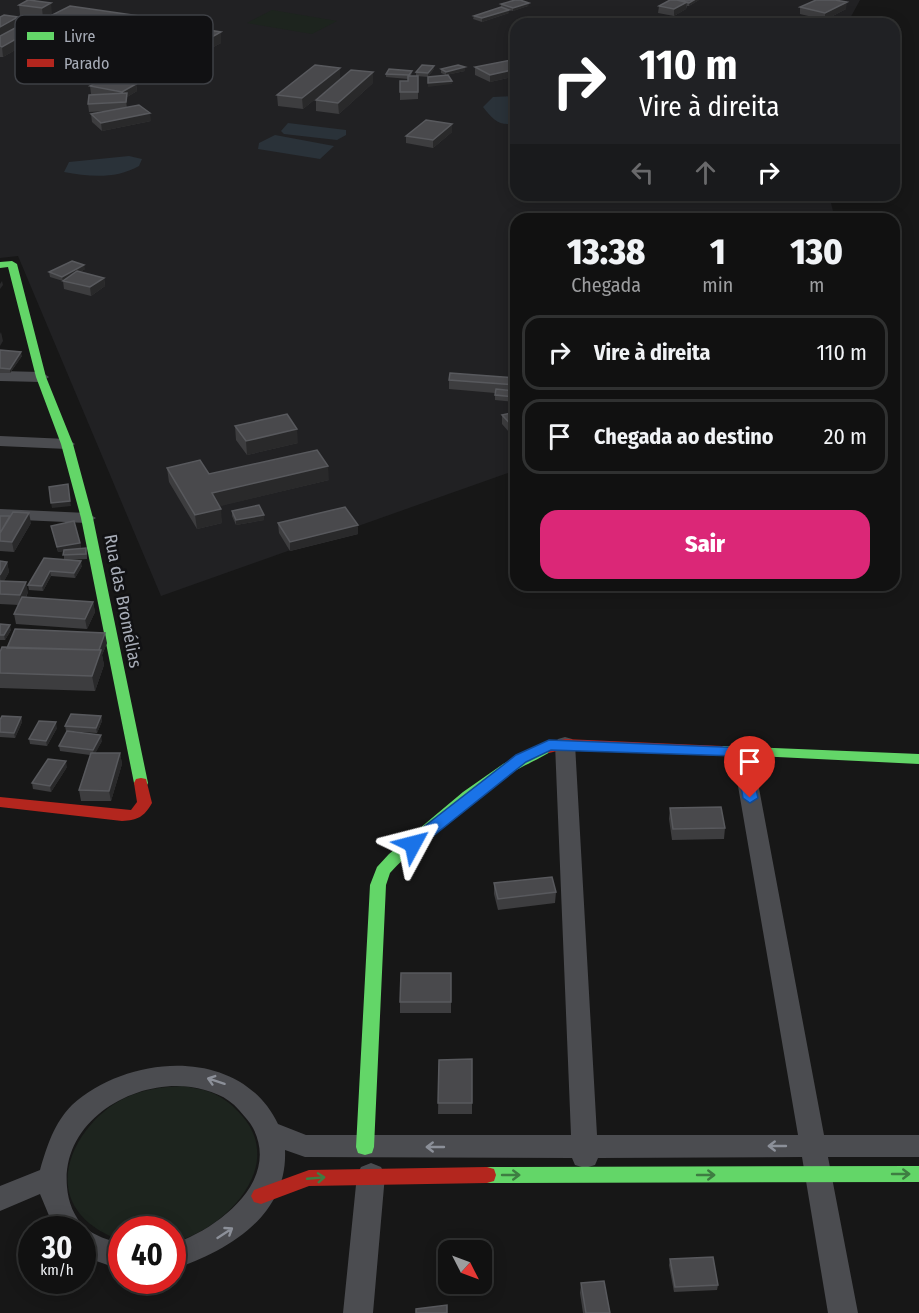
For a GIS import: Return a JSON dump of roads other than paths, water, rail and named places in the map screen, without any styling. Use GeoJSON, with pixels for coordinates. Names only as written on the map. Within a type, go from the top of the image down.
{"type":"FeatureCollection","features":[{"type":"Feature","properties":{"kind":"street","name":"Rua das Bromélias"},"geometry":{"type":"LineString","coordinates":[[0,802],[122,816],[135,815],[145,803],[87,518],[68,444],[41,377],[6,265]]}},
{"type":"Feature","properties":{"kind":"street"},"geometry":{"type":"LineString","coordinates":[[0,376],[41,377]]}},
{"type":"Feature","properties":{"kind":"street"},"geometry":{"type":"LineString","coordinates":[[0,441],[68,444]]}},
{"type":"Feature","properties":{"kind":"street"},"geometry":{"type":"LineString","coordinates":[[0,514],[87,518]]}},
{"type":"Feature","properties":{"kind":"street"},"geometry":{"type":"LineString","coordinates":[[565,744],[586,1175]]}},
{"type":"Feature","properties":{"kind":"street"},"geometry":{"type":"LineString","coordinates":[[365,1147],[378,885],[383,871],[395,858],[521,759],[549,745],[565,744],[918,761]]}},
{"type":"Feature","properties":{"kind":"street"},"geometry":{"type":"LineString","coordinates":[[742,751],[843,1313]]}},
{"type":"Feature","properties":{"kind":"street"},"geometry":{"type":"LineString","coordinates":[[61,1216],[52,1193],[53,1160],[68,1129],[93,1103],[125,1084],[161,1074],[197,1075],[230,1085],[255,1105],[270,1132],[272,1164],[261,1196],[237,1225],[204,1248],[186,1253]]}},
{"type":"Feature","properties":{"kind":"street"},"geometry":{"type":"LineString","coordinates":[[270,1132],[305,1146],[919,1146]]}},
{"type":"Feature","properties":{"kind":"street"},"geometry":{"type":"LineString","coordinates":[[261,1196],[309,1178],[371,1175],[919,1174]]}},
{"type":"Feature","properties":{"kind":"street"},"geometry":{"type":"LineString","coordinates":[[358,1313],[371,1175]]}},
{"type":"Feature","properties":{"kind":"street"},"geometry":{"type":"LineString","coordinates":[[0,1199],[52,1177]]}}]}
